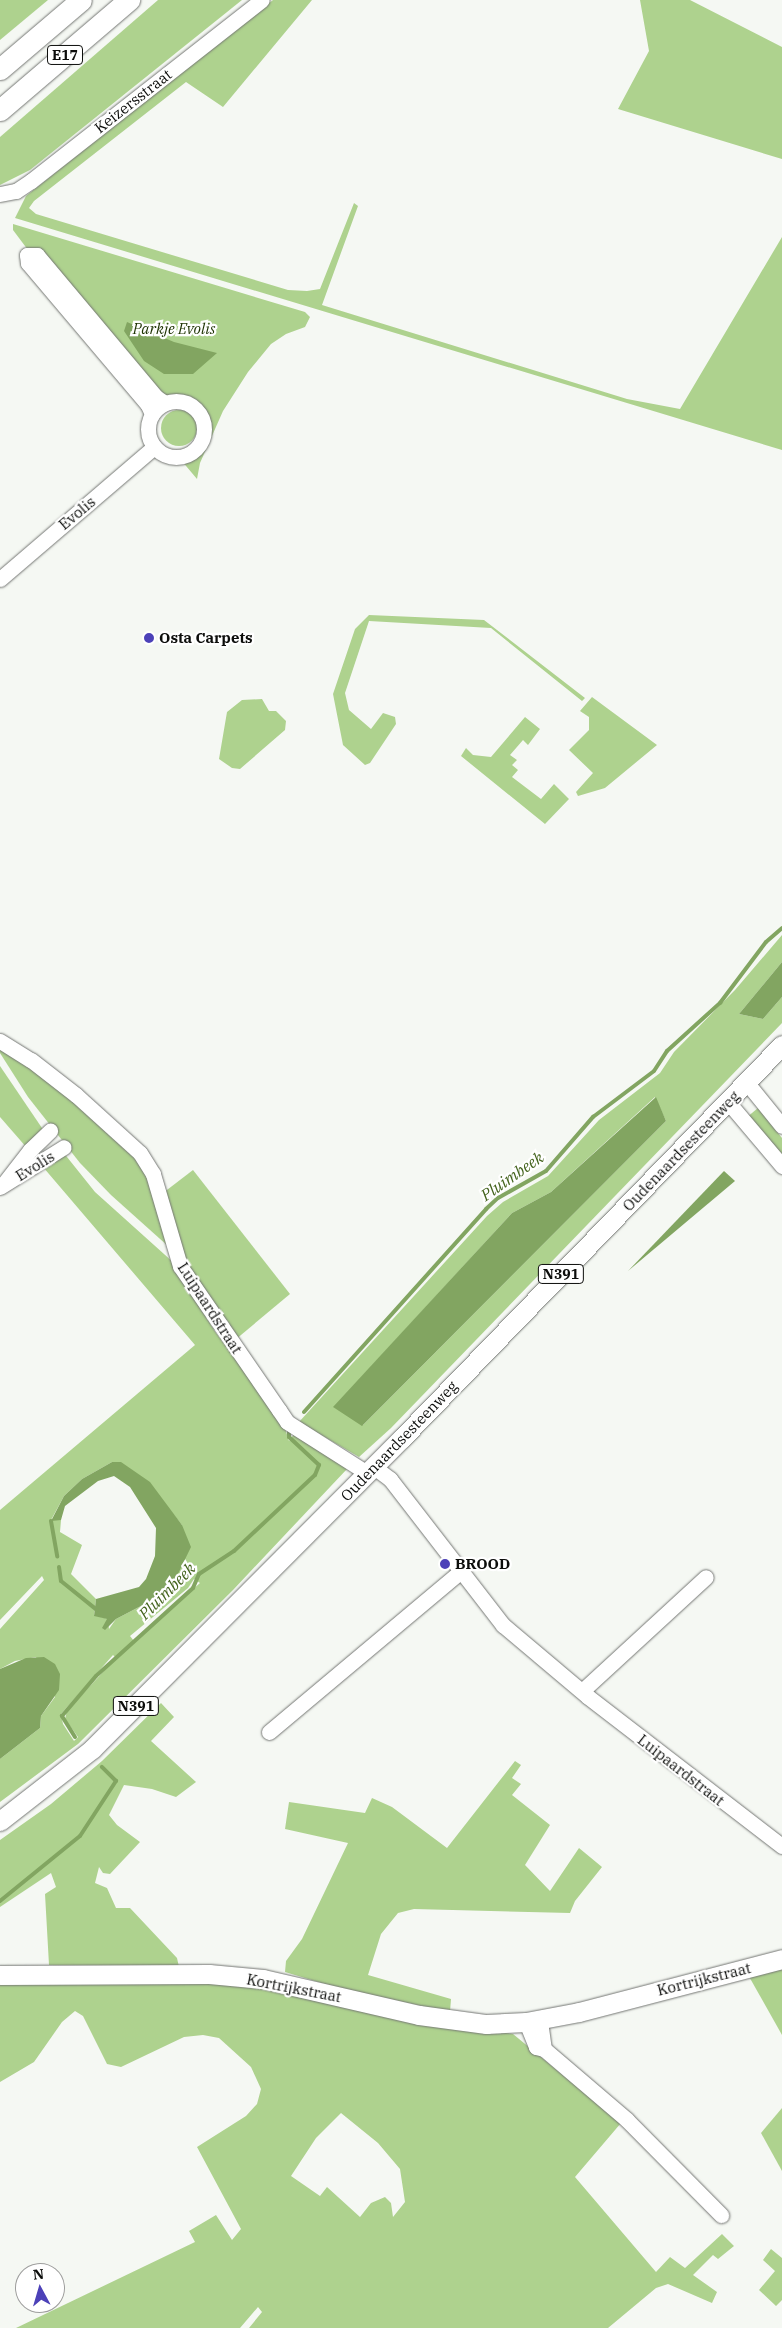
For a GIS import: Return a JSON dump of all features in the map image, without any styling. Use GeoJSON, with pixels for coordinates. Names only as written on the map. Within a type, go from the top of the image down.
{"type":"FeatureCollection","features":[{"type":"Feature","properties":{"kind":"highway","name":"E17"},"geometry":{"type":"LineString","coordinates":[[0,69],[81,0]]}},
{"type":"Feature","properties":{"kind":"highway","name":"E17"},"geometry":{"type":"LineString","coordinates":[[0,110],[129,0]]}},
{"type":"Feature","properties":{"kind":"main road","name":"Oudenaardsesteenweg"},"geometry":{"type":"LineString","coordinates":[[0,1821],[92,1749],[370,1470],[782,1045]]}},
{"type":"Feature","properties":{"kind":"main road","name":"Kortrijkstraat"},"geometry":{"type":"LineString","coordinates":[[0,1975],[209,1974],[263,1978],[419,2015],[486,2024],[533,2022],[782,1959]]}},
{"type":"Feature","properties":{"kind":"street","name":"Keizersstraat"},"geometry":{"type":"LineString","coordinates":[[0,194],[16,190],[31,181],[262,0]]}},
{"type":"Feature","properties":{"kind":"street"},"geometry":{"type":"LineString","coordinates":[[152,414],[148,405],[28,263],[27,255],[36,256],[156,397],[166,403]]}},
{"type":"Feature","properties":{"kind":"street"},"geometry":{"type":"LineString","coordinates":[[178,401],[196,409],[204,430],[200,443],[188,454],[174,457],[154,447],[148,426],[152,414],[166,403],[178,401]]}},
{"type":"Feature","properties":{"kind":"street","name":"Evolis"},"geometry":{"type":"LineString","coordinates":[[0,579],[154,447]]}},
{"type":"Feature","properties":{"kind":"street","name":"Luipaardstraat"},"geometry":{"type":"LineString","coordinates":[[0,1041],[31,1060],[69,1089],[140,1153],[154,1174],[180,1266],[287,1422],[390,1480],[503,1625],[582,1691],[782,1846]]}},
{"type":"Feature","properties":{"kind":"street"},"geometry":{"type":"LineString","coordinates":[[747,1083],[782,1126]]}},
{"type":"Feature","properties":{"kind":"street"},"geometry":{"type":"LineString","coordinates":[[728,1102],[782,1166]]}},
{"type":"Feature","properties":{"kind":"street","name":"Evolis"},"geometry":{"type":"LineString","coordinates":[[2,1185],[30,1150],[50,1131]]}},
{"type":"Feature","properties":{"kind":"street","name":"Evolis"},"geometry":{"type":"LineString","coordinates":[[2,1185],[39,1165],[64,1147]]}},
{"type":"Feature","properties":{"kind":"street"},"geometry":{"type":"LineString","coordinates":[[269,1732],[461,1571]]}},
{"type":"Feature","properties":{"kind":"street"},"geometry":{"type":"LineString","coordinates":[[582,1691],[706,1577]]}},
{"type":"Feature","properties":{"kind":"street"},"geometry":{"type":"LineString","coordinates":[[533,2022],[533,2043],[544,2049],[627,2120],[721,2215]]}},
{"type":"Feature","properties":{"kind":"green space"},"geometry":{"type":"Polygon","coordinates":[[[0,0],[48,0],[0,40],[0,0]]]}},
{"type":"Feature","properties":{"kind":"green space"},"geometry":{"type":"Polygon","coordinates":[[[158,0],[242,0],[30,170],[0,185],[0,137],[158,0]]]}},
{"type":"Feature","properties":{"kind":"green space"},"geometry":{"type":"Polygon","coordinates":[[[273,0],[312,0],[223,107],[186,82],[34,201],[29,208],[36,214],[288,290],[307,291],[320,289],[354,203],[358,206],[322,305],[627,399],[680,409],[782,237],[782,450],[15,218],[26,196],[273,0]]]}},
{"type":"Feature","properties":{"kind":"green space"},"geometry":{"type":"Polygon","coordinates":[[[640,0],[690,0],[782,47],[782,159],[618,109],[649,51],[640,0]]]}},
{"type":"Feature","properties":{"kind":"green space","name":"Parkje Evolis"},"geometry":{"type":"Polygon","coordinates":[[[13,224],[305,312],[310,317],[305,327],[286,334],[271,344],[248,372],[223,411],[200,463],[197,479],[181,460],[196,455],[208,438],[206,417],[201,409],[188,399],[161,395],[28,250],[13,230],[13,224]]]}},
{"type":"Feature","properties":{"kind":"green space"},"geometry":{"type":"Polygon","coordinates":[[[179,410],[186,411],[192,415],[196,421],[196,435],[192,441],[186,445],[179,446],[172,445],[166,441],[162,435],[161,428],[162,421],[166,415],[172,411],[179,410]]]}},
{"type":"Feature","properties":{"kind":"green space"},"geometry":{"type":"Polygon","coordinates":[[[369,615],[484,620],[585,698],[582,701],[491,628],[369,621],[345,693],[349,710],[371,729],[383,713],[395,717],[396,724],[370,763],[365,765],[343,745],[333,694],[355,629],[369,615]]]}},
{"type":"Feature","properties":{"kind":"green space"},"geometry":{"type":"Polygon","coordinates":[[[592,697],[657,745],[605,788],[578,796],[576,792],[593,773],[569,750],[589,730],[589,717],[580,711],[592,697]]]}},
{"type":"Feature","properties":{"kind":"green space"},"geometry":{"type":"Polygon","coordinates":[[[262,699],[269,711],[276,711],[286,721],[285,730],[240,769],[232,768],[219,759],[227,712],[242,700],[262,699]]]}},
{"type":"Feature","properties":{"kind":"green space"},"geometry":{"type":"Polygon","coordinates":[[[525,717],[540,729],[528,745],[523,740],[510,755],[517,760],[512,765],[518,770],[512,777],[541,799],[554,784],[569,799],[545,824],[461,756],[466,748],[473,755],[491,757],[525,717]]]}},
{"type":"Feature","properties":{"kind":"green space"},"geometry":{"type":"Polygon","coordinates":[[[782,935],[782,962],[739,1014],[763,1019],[782,997],[782,1023],[391,1428],[359,1457],[299,1422],[487,1216],[503,1202],[548,1176],[599,1120],[660,1073],[674,1052],[735,990],[782,935]],[[655,1097],[551,1192],[512,1213],[334,1407],[363,1425],[666,1121],[655,1097]]]}},
{"type":"Feature","properties":{"kind":"green space"},"geometry":{"type":"Polygon","coordinates":[[[0,1044],[76,1098],[144,1165],[169,1247],[111,1195],[80,1163],[28,1097],[0,1053],[0,1044]]]}},
{"type":"Feature","properties":{"kind":"green space"},"geometry":{"type":"Polygon","coordinates":[[[0,1066],[44,1131],[27,1148],[0,1117],[0,1066]]]}},
{"type":"Feature","properties":{"kind":"green space"},"geometry":{"type":"Polygon","coordinates":[[[758,1108],[782,1138],[782,1161],[746,1118],[758,1108]]]}},
{"type":"Feature","properties":{"kind":"green space"},"geometry":{"type":"Polygon","coordinates":[[[63,1152],[95,1192],[174,1263],[214,1330],[283,1422],[289,1441],[297,1430],[347,1469],[233,1590],[78,1744],[0,1802],[0,1759],[40,1728],[41,1716],[55,1697],[36,1657],[15,1661],[0,1669],[0,1629],[44,1580],[42,1576],[0,1620],[0,1510],[195,1345],[43,1167],[63,1152]],[[112,1462],[82,1479],[64,1496],[51,1520],[61,1520],[60,1532],[82,1545],[71,1574],[96,1599],[94,1615],[108,1619],[109,1629],[116,1619],[162,1595],[182,1525],[169,1509],[112,1462]],[[194,1579],[188,1588],[130,1636],[134,1641],[200,1583],[194,1579]],[[113,1655],[61,1714],[63,1724],[74,1741],[78,1737],[65,1719],[67,1711],[116,1658],[113,1655]]]}},
{"type":"Feature","properties":{"kind":"green space"},"geometry":{"type":"Polygon","coordinates":[[[193,1170],[290,1294],[235,1340],[179,1254],[163,1193],[193,1170]]]}},
{"type":"Feature","properties":{"kind":"green space"},"geometry":{"type":"Polygon","coordinates":[[[161,1703],[174,1717],[151,1741],[196,1782],[176,1797],[152,1789],[124,1785],[109,1815],[117,1825],[140,1842],[110,1874],[103,1873],[99,1867],[95,1883],[107,1888],[116,1908],[130,1908],[177,1958],[179,1967],[49,1965],[45,1894],[56,1887],[51,1873],[0,1907],[0,1840],[51,1804],[102,1761],[161,1703]]]}},
{"type":"Feature","properties":{"kind":"green space"},"geometry":{"type":"Polygon","coordinates":[[[515,1761],[521,1765],[512,1778],[521,1784],[512,1795],[550,1825],[525,1865],[550,1891],[579,1848],[602,1867],[575,1901],[570,1913],[414,1909],[398,1913],[381,1934],[368,1975],[451,1999],[450,2012],[338,1988],[285,1972],[286,1961],[302,1939],[348,1843],[285,1829],[289,1802],[365,1813],[372,1798],[392,1807],[447,1848],[515,1761]]]}},
{"type":"Feature","properties":{"kind":"green space"},"geometry":{"type":"Polygon","coordinates":[[[782,1966],[782,2035],[747,1973],[782,1966]]]}},
{"type":"Feature","properties":{"kind":"green space"},"geometry":{"type":"Polygon","coordinates":[[[211,1978],[426,2021],[513,2034],[621,2123],[575,2177],[656,2272],[670,2257],[685,2268],[722,2234],[734,2246],[718,2259],[713,2255],[693,2275],[717,2292],[712,2303],[668,2284],[656,2288],[608,2328],[249,2328],[262,2312],[258,2307],[240,2328],[16,2328],[47,2313],[65,2313],[65,2304],[195,2242],[189,2231],[216,2215],[232,2240],[241,2229],[197,2147],[246,2116],[257,2104],[261,2089],[251,2067],[219,2038],[203,2035],[184,2037],[121,2067],[107,2064],[83,2016],[75,2011],[62,2022],[34,2062],[0,2082],[0,1981],[211,1978]],[[341,2113],[316,2138],[291,2176],[320,2196],[327,2187],[360,2217],[371,2203],[385,2197],[391,2203],[393,2217],[405,2202],[400,2169],[378,2143],[341,2113]]]}},
{"type":"Feature","properties":{"kind":"green space"},"geometry":{"type":"Polygon","coordinates":[[[782,2108],[782,2171],[761,2133],[782,2108]]]}},
{"type":"Feature","properties":{"kind":"green space"},"geometry":{"type":"Polygon","coordinates":[[[771,2249],[782,2258],[782,2300],[776,2306],[759,2290],[775,2271],[763,2260],[771,2249]]]}},
{"type":"Feature","properties":{"kind":"shaded area"},"geometry":{"type":"Polygon","coordinates":[[[127,322],[174,342],[217,353],[193,374],[164,374],[144,361],[124,331],[127,322]]]}},
{"type":"Feature","properties":{"kind":"shaded area"},"geometry":{"type":"Polygon","coordinates":[[[782,962],[782,997],[763,1019],[739,1014],[782,962]]]}},
{"type":"Feature","properties":{"kind":"shaded area"},"geometry":{"type":"Polygon","coordinates":[[[656,1097],[666,1121],[362,1426],[333,1407],[512,1213],[551,1192],[656,1097]]]}},
{"type":"Feature","properties":{"kind":"shaded area"},"geometry":{"type":"Polygon","coordinates":[[[724,1171],[735,1181],[628,1271],[724,1171]]]}},
{"type":"Feature","properties":{"kind":"shaded area"},"geometry":{"type":"Polygon","coordinates":[[[112,1462],[121,1462],[150,1482],[182,1525],[191,1547],[176,1578],[162,1595],[116,1619],[105,1630],[102,1628],[107,1619],[94,1616],[96,1599],[139,1587],[146,1579],[155,1556],[156,1528],[130,1487],[114,1476],[98,1481],[65,1506],[61,1520],[51,1521],[64,1496],[82,1479],[112,1462]]]}},
{"type":"Feature","properties":{"kind":"shaded area"},"geometry":{"type":"Polygon","coordinates":[[[44,1657],[55,1664],[60,1674],[59,1690],[41,1716],[40,1728],[0,1759],[0,1669],[26,1658],[44,1657]]]}},
{"type":"Feature","properties":{"kind":"waterway","name":"Pluimbeek"},"geometry":{"type":"LineString","coordinates":[[304,1412],[486,1209],[498,1198],[546,1171],[593,1117],[654,1071],[667,1051],[720,1003],[766,942],[782,928]]}},
{"type":"Feature","properties":{"kind":"waterway","name":"Pluimbeek"},"geometry":{"type":"LineString","coordinates":[[75,1737],[62,1716],[96,1676],[193,1588],[199,1574],[234,1551],[315,1475],[319,1465],[289,1437],[289,1429]]}},
{"type":"Feature","properties":{"kind":"waterway"},"geometry":{"type":"LineString","coordinates":[[51,1521],[57,1556]]}},
{"type":"Feature","properties":{"kind":"waterway"},"geometry":{"type":"LineString","coordinates":[[59,1567],[61,1581],[97,1610]]}},
{"type":"Feature","properties":{"kind":"waterway","name":"Pluimbeek"},"geometry":{"type":"LineString","coordinates":[[0,1901],[80,1836],[116,1781],[102,1767]]}},
{"type":"Feature","properties":{"kind":"place","name":"Osta Carpets"},"geometry":{"type":"Point","coordinates":[149,638]}},
{"type":"Feature","properties":{"kind":"place","name":"BROOD"},"geometry":{"type":"Point","coordinates":[445,1564]}}]}
